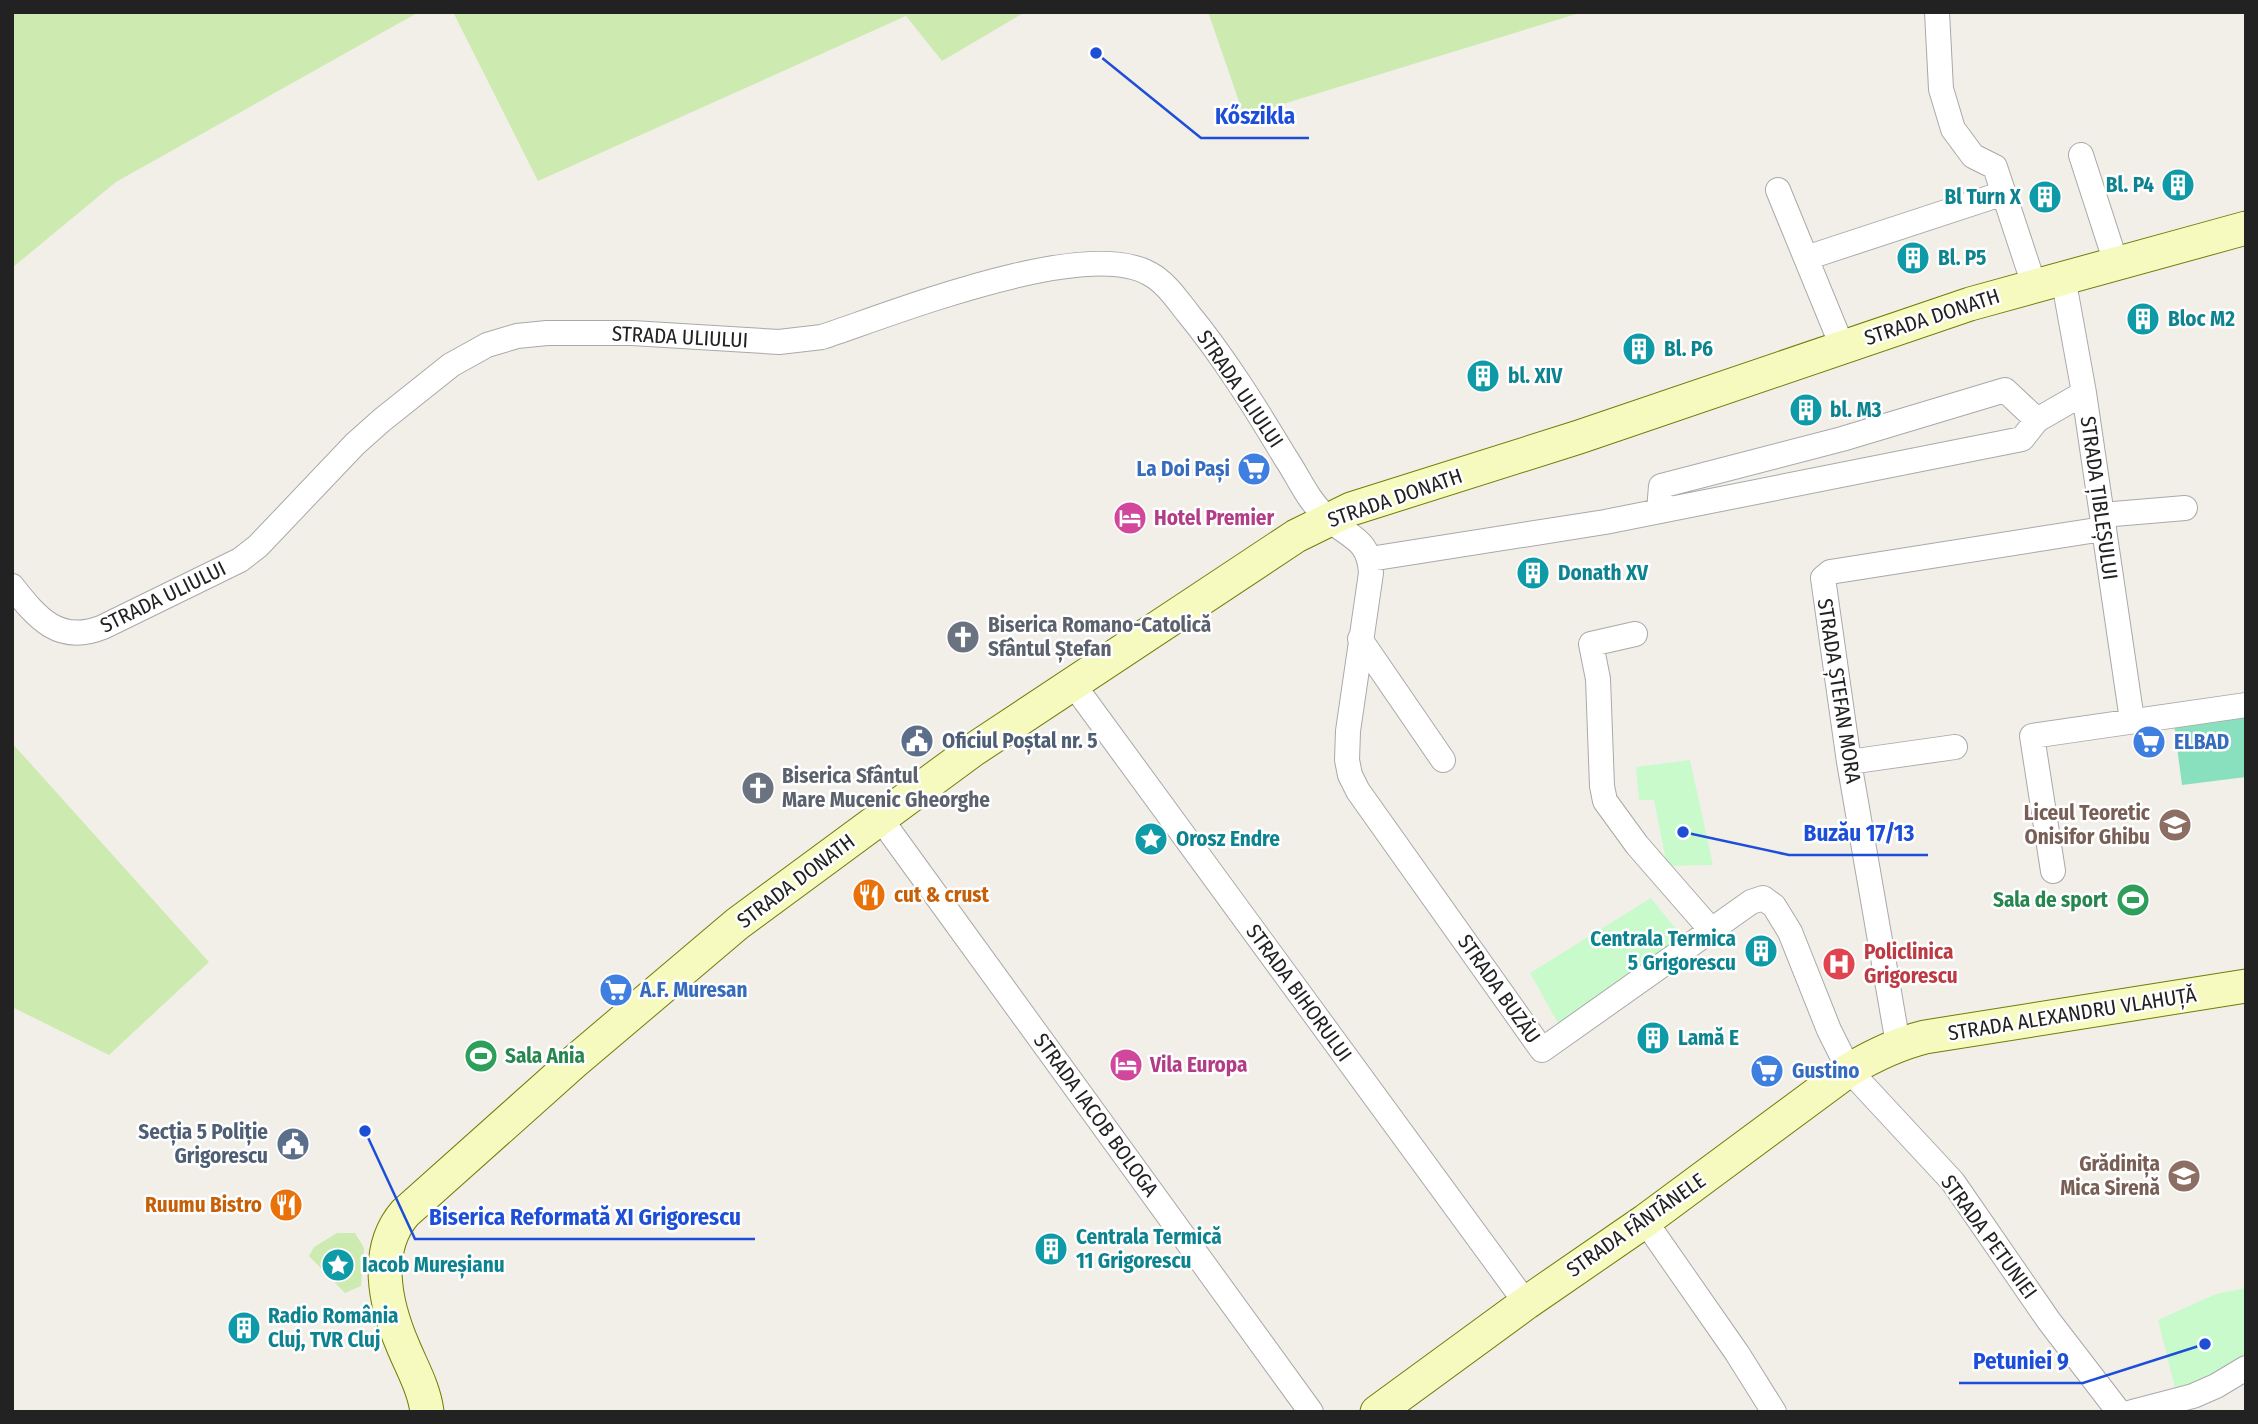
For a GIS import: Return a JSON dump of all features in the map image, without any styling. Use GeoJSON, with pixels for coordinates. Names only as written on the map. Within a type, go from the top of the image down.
{"type":"FeatureCollection","features":[{"type":"Feature","properties":{"kind":"main road","name":"STRADA DONATH"},"geometry":{"type":"LineString","coordinates":[[427,1412],[422,1387],[398,1331],[387,1287],[385,1258],[392,1230],[398,1221],[588,1050],[737,925],[973,750],[1296,536],[1351,509],[1578,437],[1842,346],[2048,281],[2246,228]]}},
{"type":"Feature","properties":{"kind":"main road","name":"STRADA ALEXANDRU VLAHUȚĂ"},"geometry":{"type":"LineString","coordinates":[[1898,1044],[1969,1029],[2246,986]]}},
{"type":"Feature","properties":{"kind":"main road","name":"STRADA FÂNTÂNELE"},"geometry":{"type":"LineString","coordinates":[[1377,1412],[1526,1303],[1645,1221],[1849,1070],[1898,1044]]}},
{"type":"Feature","properties":{"kind":"street","name":"STRADA ȚIBLEȘULUI"},"geometry":{"type":"LineString","coordinates":[[1937,12],[1941,89],[1953,129],[1973,156],[1995,167],[2004,193],[2048,281],[2084,393],[2132,720]]}},
{"type":"Feature","properties":{"kind":"street"},"geometry":{"type":"LineString","coordinates":[[2081,155],[2116,262]]}},
{"type":"Feature","properties":{"kind":"street"},"geometry":{"type":"LineString","coordinates":[[1778,190],[1842,346]]}},
{"type":"Feature","properties":{"kind":"street"},"geometry":{"type":"LineString","coordinates":[[1806,258],[2004,193]]}},
{"type":"Feature","properties":{"kind":"street","name":"STRADA ULIULUI"},"geometry":{"type":"LineString","coordinates":[[12,586],[30,609],[59,631],[89,633],[219,571],[258,546],[355,444],[451,365],[487,345],[517,336],[547,333],[632,333],[800,341],[822,337],[989,281],[1040,270],[1093,265],[1138,268],[1166,286],[1205,333],[1236,377],[1310,498],[1328,519]]}},
{"type":"Feature","properties":{"kind":"street"},"geometry":{"type":"LineString","coordinates":[[1659,511],[1661,486],[1842,439],[2006,390],[2037,420]]}},
{"type":"Feature","properties":{"kind":"street"},"geometry":{"type":"LineString","coordinates":[[1328,519],[1354,537],[1370,559],[1659,511],[2022,439],[2037,420],[2084,393]]}},
{"type":"Feature","properties":{"kind":"street"},"geometry":{"type":"LineString","coordinates":[[2103,522],[2185,508]]}},
{"type":"Feature","properties":{"kind":"street","name":"STRADA ȘTEFAN MORA"},"geometry":{"type":"LineString","coordinates":[[1898,1044],[1849,762],[1823,578],[1830,572],[2103,522]]}},
{"type":"Feature","properties":{"kind":"street","name":"STRADA BUZĂU"},"geometry":{"type":"LineString","coordinates":[[1370,559],[1371,573],[1348,731],[1350,775],[1358,791],[1542,1050],[1751,902],[1763,898],[1774,906],[1790,932],[1829,1030],[1849,1070]]}},
{"type":"Feature","properties":{"kind":"street"},"geometry":{"type":"LineString","coordinates":[[1635,634],[1591,644],[1598,679],[1602,786],[1605,801],[1637,845],[1712,931]]}},
{"type":"Feature","properties":{"kind":"street"},"geometry":{"type":"LineString","coordinates":[[1360,639],[1443,760]]}},
{"type":"Feature","properties":{"kind":"street","name":"STRADA BIHORULUI"},"geometry":{"type":"LineString","coordinates":[[1073,684],[1526,1303]]}},
{"type":"Feature","properties":{"kind":"street"},"geometry":{"type":"LineString","coordinates":[[2053,871],[2032,736],[2246,705]]}},
{"type":"Feature","properties":{"kind":"street"},"geometry":{"type":"LineString","coordinates":[[1849,762],[1955,747]]}},
{"type":"Feature","properties":{"kind":"street","name":"STRADA IACOB BOLOGA"},"geometry":{"type":"LineString","coordinates":[[880,818],[1311,1412]]}},
{"type":"Feature","properties":{"kind":"street","name":"STRADA PETUNIEI"},"geometry":{"type":"LineString","coordinates":[[1849,1070],[1953,1182],[2049,1321],[2119,1412]]}},
{"type":"Feature","properties":{"kind":"street"},"geometry":{"type":"LineString","coordinates":[[1645,1221],[1737,1353],[1774,1412]]}},
{"type":"Feature","properties":{"kind":"street"},"geometry":{"type":"LineString","coordinates":[[2132,1412],[2193,1396],[2246,1368]]}},
{"type":"Feature","properties":{"kind":"green space"},"geometry":{"type":"Polygon","coordinates":[[[12,12],[419,12],[116,182],[12,268],[12,12]]]}},
{"type":"Feature","properties":{"kind":"green space"},"geometry":{"type":"Polygon","coordinates":[[[453,12],[1025,12],[942,61],[906,16],[538,181],[453,12]]]}},
{"type":"Feature","properties":{"kind":"green space"},"geometry":{"type":"Polygon","coordinates":[[[1208,12],[1583,12],[1244,116],[1208,12]]]}},
{"type":"Feature","properties":{"kind":"green space"},"geometry":{"type":"Polygon","coordinates":[[[2246,713],[2246,777],[2182,785],[2174,724],[2246,713]]]}},
{"type":"Feature","properties":{"kind":"green space"},"geometry":{"type":"Polygon","coordinates":[[[12,743],[209,962],[109,1055],[12,1007],[12,743]]]}},
{"type":"Feature","properties":{"kind":"green space"},"geometry":{"type":"Polygon","coordinates":[[[1690,760],[1713,865],[1667,866],[1654,800],[1639,800],[1636,767],[1690,760]]]}},
{"type":"Feature","properties":{"kind":"green space"},"geometry":{"type":"Polygon","coordinates":[[[1651,898],[1685,940],[1558,1023],[1530,973],[1651,898]]]}},
{"type":"Feature","properties":{"kind":"green space"},"geometry":{"type":"Polygon","coordinates":[[[337,1233],[355,1233],[364,1248],[361,1286],[345,1293],[309,1256],[314,1247],[337,1233]]]}},
{"type":"Feature","properties":{"kind":"green space"},"geometry":{"type":"Polygon","coordinates":[[[2246,1288],[2246,1368],[2178,1400],[2158,1320],[2216,1294],[2246,1288]]]}},
{"type":"Feature","properties":{"kind":"place","name":"Kőszikla"},"geometry":{"type":"Point","coordinates":[1096,53]}},
{"type":"Feature","properties":{"kind":"place","name":"Bl. P4"},"geometry":{"type":"Point","coordinates":[2178,185]}},
{"type":"Feature","properties":{"kind":"place","name":"Bl Turn X"},"geometry":{"type":"Point","coordinates":[2045,197]}},
{"type":"Feature","properties":{"kind":"place","name":"Bl. P5"},"geometry":{"type":"Point","coordinates":[1913,258]}},
{"type":"Feature","properties":{"kind":"place","name":"Bloc M2"},"geometry":{"type":"Point","coordinates":[2143,319]}},
{"type":"Feature","properties":{"kind":"place","name":"Bl. P6"},"geometry":{"type":"Point","coordinates":[1639,349]}},
{"type":"Feature","properties":{"kind":"place","name":"bl. XIV"},"geometry":{"type":"Point","coordinates":[1483,376]}},
{"type":"Feature","properties":{"kind":"place","name":"bl. M3"},"geometry":{"type":"Point","coordinates":[1806,410]}},
{"type":"Feature","properties":{"kind":"place","name":"La Doi Pași"},"geometry":{"type":"Point","coordinates":[1254,469]}},
{"type":"Feature","properties":{"kind":"place","name":"Hotel Premier"},"geometry":{"type":"Point","coordinates":[1130,518]}},
{"type":"Feature","properties":{"kind":"place","name":"Donath XV"},"geometry":{"type":"Point","coordinates":[1533,573]}},
{"type":"Feature","properties":{"kind":"place","name":"Biserica Romano-Catolică Sfântul Ștefan"},"geometry":{"type":"Point","coordinates":[963,637]}},
{"type":"Feature","properties":{"kind":"place","name":"Oficiul Poștal nr. 5"},"geometry":{"type":"Point","coordinates":[917,741]}},
{"type":"Feature","properties":{"kind":"place","name":"ELBAD"},"geometry":{"type":"Point","coordinates":[2149,742]}},
{"type":"Feature","properties":{"kind":"place","name":"Biserica Sfântul Mare Mucenic Gheorghe"},"geometry":{"type":"Point","coordinates":[758,788]}},
{"type":"Feature","properties":{"kind":"place","name":"Liceul Teoretic Onisifor Ghibu"},"geometry":{"type":"Point","coordinates":[2175,825]}},
{"type":"Feature","properties":{"kind":"place","name":"Buzău 17/13"},"geometry":{"type":"Point","coordinates":[1683,832]}},
{"type":"Feature","properties":{"kind":"place","name":"Orosz Endre"},"geometry":{"type":"Point","coordinates":[1151,839]}},
{"type":"Feature","properties":{"kind":"place","name":"cut & crust"},"geometry":{"type":"Point","coordinates":[869,895]}},
{"type":"Feature","properties":{"kind":"place","name":"Sala de sport"},"geometry":{"type":"Point","coordinates":[2133,900]}},
{"type":"Feature","properties":{"kind":"place","name":"Centrala Termica 5 Grigorescu"},"geometry":{"type":"Point","coordinates":[1761,951]}},
{"type":"Feature","properties":{"kind":"place","name":"Policlinica Grigorescu"},"geometry":{"type":"Point","coordinates":[1839,964]}},
{"type":"Feature","properties":{"kind":"place","name":"A.F. Muresan"},"geometry":{"type":"Point","coordinates":[616,990]}},
{"type":"Feature","properties":{"kind":"place","name":"Lamă E"},"geometry":{"type":"Point","coordinates":[1653,1038]}},
{"type":"Feature","properties":{"kind":"place","name":"Sala Ania"},"geometry":{"type":"Point","coordinates":[481,1056]}},
{"type":"Feature","properties":{"kind":"place","name":"Vila Europa"},"geometry":{"type":"Point","coordinates":[1126,1065]}},
{"type":"Feature","properties":{"kind":"place","name":"Gustino"},"geometry":{"type":"Point","coordinates":[1767,1071]}},
{"type":"Feature","properties":{"kind":"place","name":"Biserica Reformată XI Grigorescu"},"geometry":{"type":"Point","coordinates":[365,1131]}},
{"type":"Feature","properties":{"kind":"place","name":"Secția 5 Poliție Grigorescu"},"geometry":{"type":"Point","coordinates":[293,1144]}},
{"type":"Feature","properties":{"kind":"place","name":"Grădinița Mica Sirenă"},"geometry":{"type":"Point","coordinates":[2184,1176]}},
{"type":"Feature","properties":{"kind":"place","name":"Ruumu Bistro"},"geometry":{"type":"Point","coordinates":[286,1205]}},
{"type":"Feature","properties":{"kind":"place","name":"Centrala Termică 11 Grigorescu"},"geometry":{"type":"Point","coordinates":[1051,1249]}},
{"type":"Feature","properties":{"kind":"place","name":"Iacob Mureșianu"},"geometry":{"type":"Point","coordinates":[338,1265]}},
{"type":"Feature","properties":{"kind":"place","name":"Radio România Cluj, TVR Cluj"},"geometry":{"type":"Point","coordinates":[244,1328]}},
{"type":"Feature","properties":{"kind":"place","name":"Petuniei 9"},"geometry":{"type":"Point","coordinates":[2205,1344]}}]}
